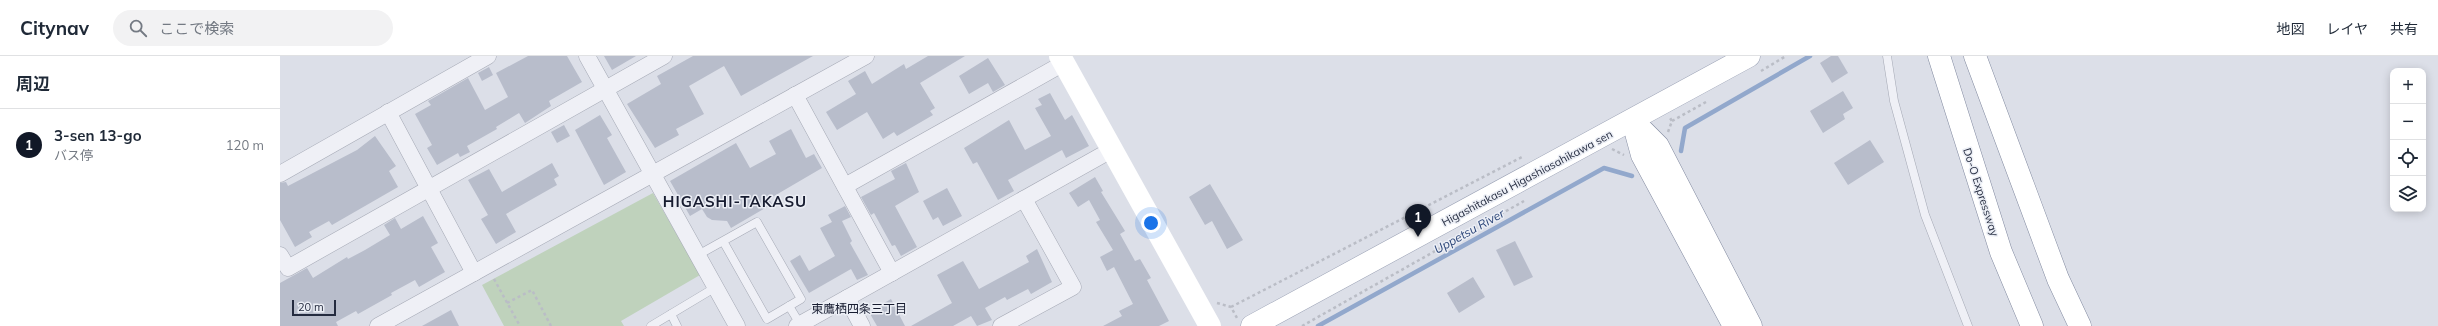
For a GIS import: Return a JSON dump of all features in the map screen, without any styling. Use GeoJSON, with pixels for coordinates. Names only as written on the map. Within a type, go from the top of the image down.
{"type":"FeatureCollection","features":[{"type":"Feature","properties":{"kind":"main road","name":"Higashitakasu Higashiasahikawa sen"},"geometry":{"type":"LineString","coordinates":[[1252,326],[1633,121],[1750,56]]}},
{"type":"Feature","properties":{"kind":"main road","name":"Do-O Expressway"},"geometry":{"type":"LineString","coordinates":[[1939,56],[2001,252],[2032,326]]}},
{"type":"Feature","properties":{"kind":"main road"},"geometry":{"type":"LineString","coordinates":[[1971,56],[2009,180],[2063,326]]}},
{"type":"Feature","properties":{"kind":"main road"},"geometry":{"type":"LineString","coordinates":[[1975,56],[2058,279],[2080,326]]}},
{"type":"Feature","properties":{"kind":"main road"},"geometry":{"type":"LineString","coordinates":[[1062,60],[1113,149],[1210,326]]}},
{"type":"Feature","properties":{"kind":"main road"},"geometry":{"type":"LineString","coordinates":[[1633,121],[1642,155],[1734,326]]}},
{"type":"Feature","properties":{"kind":"main road"},"geometry":{"type":"LineString","coordinates":[[1633,121],[1658,146],[1751,326]]}},
{"type":"Feature","properties":{"kind":"street"},"geometry":{"type":"LineString","coordinates":[[280,174],[488,56]]}},
{"type":"Feature","properties":{"kind":"street"},"geometry":{"type":"LineString","coordinates":[[587,56],[698,255],[734,325]]}},
{"type":"Feature","properties":{"kind":"street"},"geometry":{"type":"LineString","coordinates":[[280,255],[288,268],[429,190],[605,88],[664,56]]}},
{"type":"Feature","properties":{"kind":"street"},"geometry":{"type":"LineString","coordinates":[[378,326],[866,56]]}},
{"type":"Feature","properties":{"kind":"street"},"geometry":{"type":"LineString","coordinates":[[845,186],[1062,60]]}},
{"type":"Feature","properties":{"kind":"street"},"geometry":{"type":"LineString","coordinates":[[795,95],[892,273]]}},
{"type":"Feature","properties":{"kind":"street"},"geometry":{"type":"LineString","coordinates":[[388,112],[429,190],[481,270]]}},
{"type":"Feature","properties":{"kind":"street"},"geometry":{"type":"LineString","coordinates":[[798,325],[1113,149]]}},
{"type":"Feature","properties":{"kind":"street"},"geometry":{"type":"LineString","coordinates":[[1001,326],[1073,287],[1024,199]]}},
{"type":"Feature","properties":{"kind":"street"},"geometry":{"type":"LineString","coordinates":[[847,298],[862,326]]}},
{"type":"Feature","properties":{"kind":"lane"},"geometry":{"type":"LineString","coordinates":[[1887,56],[1894,101],[1925,216],[1968,326]]}},
{"type":"Feature","properties":{"kind":"lane"},"geometry":{"type":"LineString","coordinates":[[698,255],[723,241],[757,222],[801,299],[767,318],[723,241]]}},
{"type":"Feature","properties":{"kind":"lane"},"geometry":{"type":"LineString","coordinates":[[651,326],[716,288]]}},
{"type":"Feature","properties":{"kind":"lane"},"geometry":{"type":"LineString","coordinates":[[789,306],[798,325]]}},
{"type":"Feature","properties":{"kind":"lane"},"geometry":{"type":"LineString","coordinates":[[671,314],[677,326]]}},
{"type":"Feature","properties":{"kind":"path"},"geometry":{"type":"LineString","coordinates":[[1606,154],[1613,150]]}},
{"type":"Feature","properties":{"kind":"path"},"geometry":{"type":"LineString","coordinates":[[1231,308],[1525,155]]}},
{"type":"Feature","properties":{"kind":"path"},"geometry":{"type":"LineString","coordinates":[[1302,326],[1530,197]]}},
{"type":"Feature","properties":{"kind":"path"},"geometry":{"type":"LineString","coordinates":[[481,270],[507,303],[520,326]]}},
{"type":"Feature","properties":{"kind":"path"},"geometry":{"type":"LineString","coordinates":[[507,303],[532,290],[551,326]]}},
{"type":"Feature","properties":{"kind":"green space"},"geometry":{"type":"Polygon","coordinates":[[[653,193],[700,275],[621,321],[624,326],[504,326],[482,285],[653,193]]]}},
{"type":"Feature","properties":{"kind":"building"},"geometry":{"type":"Polygon","coordinates":[[[528,56],[567,56],[582,82],[549,101],[551,106],[525,123],[519,113],[496,127],[497,129],[467,146],[470,152],[460,157],[458,153],[437,165],[427,148],[432,145],[415,114],[431,105],[428,101],[468,78],[485,110],[508,97],[496,73],[528,56]]]}},
{"type":"Feature","properties":{"kind":"building"},"geometry":{"type":"Polygon","coordinates":[[[604,56],[636,56],[612,70],[604,56]]]}},
{"type":"Feature","properties":{"kind":"building"},"geometry":{"type":"Polygon","coordinates":[[[693,56],[813,56],[741,96],[724,66],[689,86],[704,114],[676,129],[679,135],[655,148],[627,104],[661,84],[657,76],[693,56]]]}},
{"type":"Feature","properties":{"kind":"building"},"geometry":{"type":"Polygon","coordinates":[[[928,56],[965,56],[920,83],[935,108],[930,111],[933,115],[897,136],[894,132],[883,139],[867,112],[837,130],[826,112],[856,94],[848,81],[865,71],[872,84],[904,64],[906,69],[928,56]]]}},
{"type":"Feature","properties":{"kind":"building"},"geometry":{"type":"Polygon","coordinates":[[[1831,56],[1838,56],[1848,73],[1832,83],[1820,63],[1831,56]]]}},
{"type":"Feature","properties":{"kind":"building"},"geometry":{"type":"Polygon","coordinates":[[[988,58],[1005,85],[993,92],[988,83],[969,94],[959,76],[988,58]]]}},
{"type":"Feature","properties":{"kind":"building"},"geometry":{"type":"Polygon","coordinates":[[[489,67],[493,75],[482,81],[478,73],[489,67]]]}},
{"type":"Feature","properties":{"kind":"building"},"geometry":{"type":"Polygon","coordinates":[[[1843,91],[1853,108],[1843,114],[1845,119],[1823,133],[1810,111],[1843,91]]]}},
{"type":"Feature","properties":{"kind":"building"},"geometry":{"type":"Polygon","coordinates":[[[1050,93],[1065,120],[1072,115],[1089,146],[1066,158],[1062,150],[1008,180],[1014,191],[998,200],[977,162],[973,164],[964,148],[1009,120],[1025,150],[1051,136],[1035,108],[1042,105],[1038,99],[1050,93]]]}},
{"type":"Feature","properties":{"kind":"building"},"geometry":{"type":"Polygon","coordinates":[[[600,115],[612,135],[607,138],[626,172],[604,185],[575,130],[600,115]]]}},
{"type":"Feature","properties":{"kind":"building"},"geometry":{"type":"Polygon","coordinates":[[[564,125],[570,136],[557,143],[551,132],[564,125]]]}},
{"type":"Feature","properties":{"kind":"building"},"geometry":{"type":"Polygon","coordinates":[[[791,129],[806,158],[814,154],[822,168],[769,199],[772,204],[731,228],[727,221],[712,220],[707,217],[702,209],[690,216],[670,181],[736,143],[750,168],[776,154],[769,141],[791,129]]]}},
{"type":"Feature","properties":{"kind":"building"},"geometry":{"type":"Polygon","coordinates":[[[375,136],[396,166],[389,171],[398,187],[332,225],[329,221],[309,232],[312,237],[295,247],[280,220],[280,183],[286,182],[288,186],[357,150],[375,136]]]}},
{"type":"Feature","properties":{"kind":"building"},"geometry":{"type":"Polygon","coordinates":[[[1870,140],[1884,162],[1848,185],[1834,163],[1870,140]]]}},
{"type":"Feature","properties":{"kind":"building"},"geometry":{"type":"Polygon","coordinates":[[[552,163],[559,176],[554,179],[557,185],[506,214],[516,232],[496,244],[481,219],[488,215],[468,180],[489,169],[502,192],[552,163]]]}},
{"type":"Feature","properties":{"kind":"building"},"geometry":{"type":"Polygon","coordinates":[[[906,163],[919,192],[895,206],[917,247],[901,256],[895,245],[892,246],[874,213],[871,215],[861,197],[895,179],[891,171],[906,163]]]}},
{"type":"Feature","properties":{"kind":"building"},"geometry":{"type":"Polygon","coordinates":[[[1095,177],[1103,191],[1101,192],[1125,231],[1120,234],[1135,261],[1140,259],[1151,278],[1147,280],[1169,321],[1159,326],[1103,326],[1122,316],[1119,311],[1133,304],[1114,267],[1107,271],[1100,257],[1113,250],[1096,222],[1100,220],[1089,200],[1078,207],[1069,193],[1095,177]]]}},
{"type":"Feature","properties":{"kind":"building"},"geometry":{"type":"Polygon","coordinates":[[[1210,184],[1243,240],[1227,249],[1212,221],[1205,225],[1189,197],[1210,184]]]}},
{"type":"Feature","properties":{"kind":"building"},"geometry":{"type":"Polygon","coordinates":[[[947,188],[962,216],[943,226],[938,217],[933,220],[923,201],[947,188]]]}},
{"type":"Feature","properties":{"kind":"building"},"geometry":{"type":"Polygon","coordinates":[[[845,206],[851,217],[842,221],[852,241],[850,243],[868,275],[857,280],[851,269],[809,293],[790,261],[800,255],[809,271],[835,256],[820,228],[832,222],[828,215],[845,206]]]}},
{"type":"Feature","properties":{"kind":"building"},"geometry":{"type":"Polygon","coordinates":[[[423,216],[438,243],[431,247],[445,272],[419,287],[415,280],[358,314],[356,311],[336,322],[338,326],[280,326],[280,283],[307,268],[313,278],[347,257],[348,259],[365,250],[390,235],[384,225],[395,218],[401,229],[423,216]]]}},
{"type":"Feature","properties":{"kind":"building"},"geometry":{"type":"Polygon","coordinates":[[[1515,241],[1533,277],[1514,286],[1496,250],[1515,241]]]}},
{"type":"Feature","properties":{"kind":"building"},"geometry":{"type":"Polygon","coordinates":[[[1037,249],[1052,282],[1031,294],[1028,289],[1007,300],[1005,297],[985,308],[992,320],[977,326],[971,316],[953,326],[911,326],[952,303],[937,275],[963,261],[979,289],[1029,262],[1026,256],[1037,249]]]}},
{"type":"Feature","properties":{"kind":"building"},"geometry":{"type":"Polygon","coordinates":[[[1473,277],[1485,297],[1459,313],[1447,293],[1473,277]]]}},
{"type":"Feature","properties":{"kind":"building"},"geometry":{"type":"Polygon","coordinates":[[[891,299],[905,326],[877,326],[869,312],[891,299]]]}},
{"type":"Feature","properties":{"kind":"building"},"geometry":{"type":"Polygon","coordinates":[[[451,310],[459,326],[422,326],[451,310]]]}},
{"type":"Feature","properties":{"kind":"waterway","name":"Uppetsu River"},"geometry":{"type":"LineString","coordinates":[[1681,151],[1685,128],[1810,56]]}},
{"type":"Feature","properties":{"kind":"waterway","name":"Uppetsu River"},"geometry":{"type":"LineString","coordinates":[[1318,326],[1604,168],[1632,176]]}},
{"type":"Feature","properties":{"kind":"place","name":"3-sen 13-go"},"geometry":{"type":"Point","coordinates":[1418,237]}},
{"type":"Feature","properties":{"kind":"district","name":"HIGASHI-TAKASU"},"geometry":{"type":"Point","coordinates":[735,201]}},
{"type":"Feature","properties":{"kind":"district","name":"東鷹栖四条三丁目"},"geometry":{"type":"Point","coordinates":[859,308]}}]}
